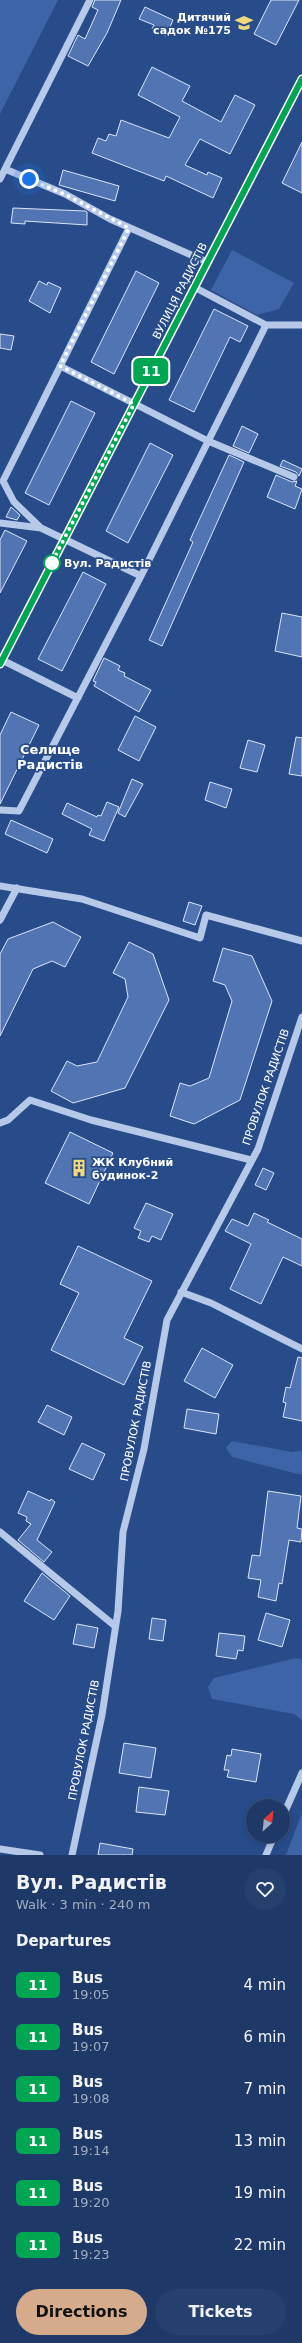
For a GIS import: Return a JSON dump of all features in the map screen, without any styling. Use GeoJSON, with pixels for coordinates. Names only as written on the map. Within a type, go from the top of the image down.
{"type":"FeatureCollection","features":[{"type":"Feature","properties":{"kind":"street"},"geometry":{"type":"LineString","coordinates":[[0,179],[90,0]]}},
{"type":"Feature","properties":{"kind":"street","name":"ВУЛИЦЯ РАДИСТІВ"},"geometry":{"type":"LineString","coordinates":[[1,661],[302,79]]}},
{"type":"Feature","properties":{"kind":"street"},"geometry":{"type":"LineString","coordinates":[[5,169],[64,194],[129,228],[207,262]]}},
{"type":"Feature","properties":{"kind":"street"},"geometry":{"type":"LineString","coordinates":[[129,228],[4,481],[14,502],[41,528],[141,576]]}},
{"type":"Feature","properties":{"kind":"street"},"geometry":{"type":"LineString","coordinates":[[194,287],[266,325],[302,326]]}},
{"type":"Feature","properties":{"kind":"street"},"geometry":{"type":"LineString","coordinates":[[0,810],[19,811],[141,576],[266,325]]}},
{"type":"Feature","properties":{"kind":"street"},"geometry":{"type":"LineString","coordinates":[[60,366],[208,441],[294,477]]}},
{"type":"Feature","properties":{"kind":"street"},"geometry":{"type":"LineString","coordinates":[[0,523],[41,528]]}},
{"type":"Feature","properties":{"kind":"street"},"geometry":{"type":"LineString","coordinates":[[1,661],[78,698]]}},
{"type":"Feature","properties":{"kind":"street"},"geometry":{"type":"LineString","coordinates":[[0,886],[82,899],[200,938],[206,915],[302,940]]}},
{"type":"Feature","properties":{"kind":"street"},"geometry":{"type":"LineString","coordinates":[[0,920],[17,888]]}},
{"type":"Feature","properties":{"kind":"street","name":"ПРОВУЛОК РАДИСТІВ"},"geometry":{"type":"LineString","coordinates":[[72,1855],[102,1715],[115,1626],[123,1532],[144,1449],[166,1320],[258,1149],[302,1017]]}},
{"type":"Feature","properties":{"kind":"street"},"geometry":{"type":"LineString","coordinates":[[0,1123],[8,1120],[30,1100],[92,1120],[251,1160]]}},
{"type":"Feature","properties":{"kind":"street"},"geometry":{"type":"LineString","coordinates":[[181,1292],[211,1304],[302,1349]]}},
{"type":"Feature","properties":{"kind":"street"},"geometry":{"type":"LineString","coordinates":[[0,1532],[115,1626]]}},
{"type":"Feature","properties":{"kind":"street"},"geometry":{"type":"LineString","coordinates":[[290,1800],[302,1773]]}},
{"type":"Feature","properties":{"kind":"street"},"geometry":{"type":"LineString","coordinates":[[266,1855],[271,1843]]}},
{"type":"Feature","properties":{"kind":"street"},"geometry":{"type":"LineString","coordinates":[[0,1849],[40,1855]]}},
{"type":"Feature","properties":{"kind":"shaded area"},"geometry":{"type":"Polygon","coordinates":[[[0,0],[58,0],[0,114],[0,0]]]}},
{"type":"Feature","properties":{"kind":"shaded area"},"geometry":{"type":"Polygon","coordinates":[[[232,250],[294,283],[279,309],[257,315],[211,290],[232,250]]]}},
{"type":"Feature","properties":{"kind":"shaded area"},"geometry":{"type":"Polygon","coordinates":[[[232,1441],[292,1452],[302,1451],[302,1475],[232,1457],[226,1448],[232,1441]]]}},
{"type":"Feature","properties":{"kind":"shaded area"},"geometry":{"type":"Polygon","coordinates":[[[296,1658],[302,1660],[302,1720],[294,1714],[212,1699],[208,1687],[214,1678],[296,1658]]]}},
{"type":"Feature","properties":{"kind":"shaded area"},"geometry":{"type":"Polygon","coordinates":[[[302,1813],[302,1855],[286,1855],[302,1813]]]}},
{"type":"Feature","properties":{"kind":"building"},"geometry":{"type":"Polygon","coordinates":[[[95,0],[121,0],[107,33],[88,66],[68,56],[78,35],[85,39],[98,10],[92,7],[95,0]]]}},
{"type":"Feature","properties":{"kind":"building"},"geometry":{"type":"Polygon","coordinates":[[[271,0],[299,0],[276,45],[254,34],[271,0]]]}},
{"type":"Feature","properties":{"kind":"building"},"geometry":{"type":"Polygon","coordinates":[[[145,7],[173,20],[166,36],[152,29],[154,25],[139,19],[145,7]]]}},
{"type":"Feature","properties":{"kind":"building"},"geometry":{"type":"Polygon","coordinates":[[[152,67],[190,86],[182,101],[221,122],[235,95],[255,105],[230,154],[200,139],[185,165],[207,175],[208,172],[222,178],[213,198],[166,176],[164,181],[92,153],[98,138],[106,141],[109,134],[116,136],[121,120],[169,138],[180,117],[138,95],[152,67]]]}},
{"type":"Feature","properties":{"kind":"building"},"geometry":{"type":"Polygon","coordinates":[[[302,142],[302,193],[282,183],[302,142]]]}},
{"type":"Feature","properties":{"kind":"building"},"geometry":{"type":"Polygon","coordinates":[[[63,170],[119,186],[115,201],[59,185],[63,170]]]}},
{"type":"Feature","properties":{"kind":"building"},"geometry":{"type":"Polygon","coordinates":[[[13,208],[85,211],[87,212],[87,225],[25,221],[25,224],[11,223],[13,208]]]}},
{"type":"Feature","properties":{"kind":"building"},"geometry":{"type":"Polygon","coordinates":[[[136,271],[159,283],[114,374],[91,362],[136,271]]]}},
{"type":"Feature","properties":{"kind":"building"},"geometry":{"type":"Polygon","coordinates":[[[39,281],[47,285],[48,282],[61,288],[50,313],[29,301],[39,281]]]}},
{"type":"Feature","properties":{"kind":"building"},"geometry":{"type":"Polygon","coordinates":[[[214,309],[248,326],[240,342],[230,337],[194,412],[169,400],[214,309]]]}},
{"type":"Feature","properties":{"kind":"building"},"geometry":{"type":"Polygon","coordinates":[[[0,334],[14,336],[11,350],[0,348],[0,334]]]}},
{"type":"Feature","properties":{"kind":"building"},"geometry":{"type":"Polygon","coordinates":[[[71,401],[95,413],[49,505],[25,493],[71,401]]]}},
{"type":"Feature","properties":{"kind":"building"},"geometry":{"type":"Polygon","coordinates":[[[242,426],[258,434],[249,453],[233,446],[242,426]]]}},
{"type":"Feature","properties":{"kind":"building"},"geometry":{"type":"Polygon","coordinates":[[[150,443],[173,455],[128,543],[106,531],[150,443]]]}},
{"type":"Feature","properties":{"kind":"building"},"geometry":{"type":"Polygon","coordinates":[[[229,455],[244,462],[162,646],[149,640],[193,542],[190,540],[229,455]]]}},
{"type":"Feature","properties":{"kind":"building"},"geometry":{"type":"Polygon","coordinates":[[[283,460],[302,469],[299,476],[296,472],[280,466],[283,460]]]}},
{"type":"Feature","properties":{"kind":"building"},"geometry":{"type":"Polygon","coordinates":[[[276,475],[292,482],[297,481],[295,486],[302,489],[295,509],[267,497],[276,475]]]}},
{"type":"Feature","properties":{"kind":"building"},"geometry":{"type":"Polygon","coordinates":[[[11,507],[20,515],[17,520],[6,517],[11,507]]]}},
{"type":"Feature","properties":{"kind":"building"},"geometry":{"type":"Polygon","coordinates":[[[5,530],[27,541],[0,593],[0,540],[5,530]]]}},
{"type":"Feature","properties":{"kind":"building"},"geometry":{"type":"Polygon","coordinates":[[[83,572],[106,584],[62,671],[38,659],[83,572]]]}},
{"type":"Feature","properties":{"kind":"building"},"geometry":{"type":"Polygon","coordinates":[[[282,613],[302,617],[302,657],[275,651],[282,613]]]}},
{"type":"Feature","properties":{"kind":"building"},"geometry":{"type":"Polygon","coordinates":[[[104,658],[120,666],[118,670],[125,673],[124,676],[151,690],[139,712],[94,686],[96,682],[93,681],[104,658]]]}},
{"type":"Feature","properties":{"kind":"building"},"geometry":{"type":"Polygon","coordinates":[[[11,712],[39,725],[0,804],[0,735],[11,712]]]}},
{"type":"Feature","properties":{"kind":"building"},"geometry":{"type":"Polygon","coordinates":[[[135,716],[156,727],[139,761],[118,750],[135,716]]]}},
{"type":"Feature","properties":{"kind":"building"},"geometry":{"type":"Polygon","coordinates":[[[296,737],[302,738],[302,776],[289,774],[296,737]]]}},
{"type":"Feature","properties":{"kind":"building"},"geometry":{"type":"Polygon","coordinates":[[[248,740],[265,745],[257,772],[240,768],[248,740]]]}},
{"type":"Feature","properties":{"kind":"building"},"geometry":{"type":"Polygon","coordinates":[[[132,779],[143,784],[125,817],[118,813],[132,779]]]}},
{"type":"Feature","properties":{"kind":"building"},"geometry":{"type":"Polygon","coordinates":[[[210,782],[232,789],[226,808],[205,800],[210,782]]]}},
{"type":"Feature","properties":{"kind":"building"},"geometry":{"type":"Polygon","coordinates":[[[107,802],[119,807],[104,841],[89,835],[92,829],[62,814],[67,803],[97,817],[98,815],[101,816],[107,802]]]}},
{"type":"Feature","properties":{"kind":"building"},"geometry":{"type":"Polygon","coordinates":[[[11,820],[53,839],[47,853],[5,834],[11,820]]]}},
{"type":"Feature","properties":{"kind":"building"},"geometry":{"type":"Polygon","coordinates":[[[189,902],[202,906],[195,925],[183,921],[189,902]]]}},
{"type":"Feature","properties":{"kind":"building"},"geometry":{"type":"Polygon","coordinates":[[[53,922],[81,937],[65,967],[52,961],[33,969],[0,1036],[0,954],[8,939],[53,922]]]}},
{"type":"Feature","properties":{"kind":"building"},"geometry":{"type":"Polygon","coordinates":[[[129,942],[153,954],[169,1000],[125,1088],[73,1103],[51,1091],[67,1061],[77,1066],[97,1062],[128,997],[125,979],[113,973],[129,942]]]}},
{"type":"Feature","properties":{"kind":"building"},"geometry":{"type":"Polygon","coordinates":[[[223,948],[252,956],[272,1001],[240,1100],[194,1124],[170,1116],[180,1083],[190,1086],[209,1078],[232,1001],[225,985],[213,981],[223,948]]]}},
{"type":"Feature","properties":{"kind":"building","name":"ЖК Клубний будинок-2"},"geometry":{"type":"Polygon","coordinates":[[[70,1132],[113,1153],[89,1204],[45,1183],[70,1132]]]}},
{"type":"Feature","properties":{"kind":"building"},"geometry":{"type":"Polygon","coordinates":[[[263,1168],[274,1173],[266,1190],[255,1185],[263,1168]]]}},
{"type":"Feature","properties":{"kind":"building"},"geometry":{"type":"Polygon","coordinates":[[[146,1203],[173,1214],[161,1240],[152,1236],[149,1242],[138,1238],[141,1231],[134,1228],[146,1203]]]}},
{"type":"Feature","properties":{"kind":"building"},"geometry":{"type":"Polygon","coordinates":[[[254,1213],[269,1220],[267,1222],[302,1239],[302,1266],[283,1257],[261,1304],[230,1289],[251,1244],[225,1231],[232,1219],[248,1226],[254,1213]]]}},
{"type":"Feature","properties":{"kind":"building"},"geometry":{"type":"Polygon","coordinates":[[[78,1246],[152,1281],[124,1338],[143,1347],[124,1385],[51,1350],[79,1293],[60,1284],[78,1246]]]}},
{"type":"Feature","properties":{"kind":"building"},"geometry":{"type":"Polygon","coordinates":[[[202,1348],[233,1365],[215,1398],[184,1381],[202,1348]]]}},
{"type":"Feature","properties":{"kind":"building"},"geometry":{"type":"Polygon","coordinates":[[[298,1357],[302,1358],[302,1421],[283,1417],[286,1403],[283,1402],[286,1387],[290,1388],[298,1357]]]}},
{"type":"Feature","properties":{"kind":"building"},"geometry":{"type":"Polygon","coordinates":[[[47,1405],[72,1417],[64,1435],[38,1422],[47,1405]]]}},
{"type":"Feature","properties":{"kind":"building"},"geometry":{"type":"Polygon","coordinates":[[[187,1409],[219,1414],[216,1434],[184,1428],[187,1409]]]}},
{"type":"Feature","properties":{"kind":"building"},"geometry":{"type":"Polygon","coordinates":[[[82,1443],[105,1454],[93,1480],[69,1469],[82,1443]]]}},
{"type":"Feature","properties":{"kind":"building"},"geometry":{"type":"Polygon","coordinates":[[[28,1491],[50,1501],[51,1499],[55,1502],[37,1540],[52,1552],[44,1562],[18,1540],[31,1524],[26,1521],[27,1517],[18,1513],[28,1491]]]}},
{"type":"Feature","properties":{"kind":"building"},"geometry":{"type":"Polygon","coordinates":[[[268,1491],[301,1496],[297,1528],[302,1529],[301,1542],[289,1540],[282,1584],[279,1583],[276,1601],[258,1597],[261,1580],[248,1578],[252,1555],[260,1556],[268,1491]]]}},
{"type":"Feature","properties":{"kind":"building"},"geometry":{"type":"Polygon","coordinates":[[[42,1573],[70,1596],[54,1620],[24,1601],[42,1573]]]}},
{"type":"Feature","properties":{"kind":"building"},"geometry":{"type":"Polygon","coordinates":[[[266,1613],[290,1620],[282,1647],[258,1640],[266,1613]]]}},
{"type":"Feature","properties":{"kind":"building"},"geometry":{"type":"Polygon","coordinates":[[[152,1618],[166,1620],[163,1641],[149,1639],[152,1618]]]}},
{"type":"Feature","properties":{"kind":"building"},"geometry":{"type":"Polygon","coordinates":[[[77,1624],[98,1628],[94,1648],[73,1644],[77,1624]]]}},
{"type":"Feature","properties":{"kind":"building"},"geometry":{"type":"Polygon","coordinates":[[[219,1633],[245,1636],[243,1651],[238,1650],[236,1659],[216,1656],[219,1633]]]}},
{"type":"Feature","properties":{"kind":"building"},"geometry":{"type":"Polygon","coordinates":[[[124,1743],[156,1748],[151,1778],[119,1773],[124,1743]]]}},
{"type":"Feature","properties":{"kind":"building"},"geometry":{"type":"Polygon","coordinates":[[[232,1749],[261,1754],[256,1782],[227,1777],[229,1770],[224,1770],[227,1755],[231,1756],[232,1749]]]}},
{"type":"Feature","properties":{"kind":"building"},"geometry":{"type":"Polygon","coordinates":[[[139,1787],[169,1791],[165,1815],[136,1812],[139,1787]]]}},
{"type":"Feature","properties":{"kind":"building"},"geometry":{"type":"Polygon","coordinates":[[[100,1843],[133,1849],[132,1855],[98,1855],[100,1843]]]}},
{"type":"Feature","properties":{"kind":"bus line","name":"11"},"geometry":{"type":"LineString","coordinates":[[0,664],[302,79]]}},
{"type":"Feature","properties":{"kind":"place","name":"Дитячий садок №175"},"geometry":{"type":"Point","coordinates":[244,23]}},
{"type":"Feature","properties":{"kind":"place","name":"Вул. Радистів"},"geometry":{"type":"Point","coordinates":[52,563]}},
{"type":"Feature","properties":{"kind":"place","name":"ЖК Клубний будинок-2"},"geometry":{"type":"Point","coordinates":[79,1168]}},
{"type":"Feature","properties":{"kind":"district","name":"Селище Радистів"},"geometry":{"type":"Point","coordinates":[50,756]}},
{"type":"Feature","properties":{"kind":"route"},"geometry":{"type":"LineString","coordinates":[[29,179],[64,194],[129,228],[60,366],[134,404],[50,566],[52,563]]}}]}
